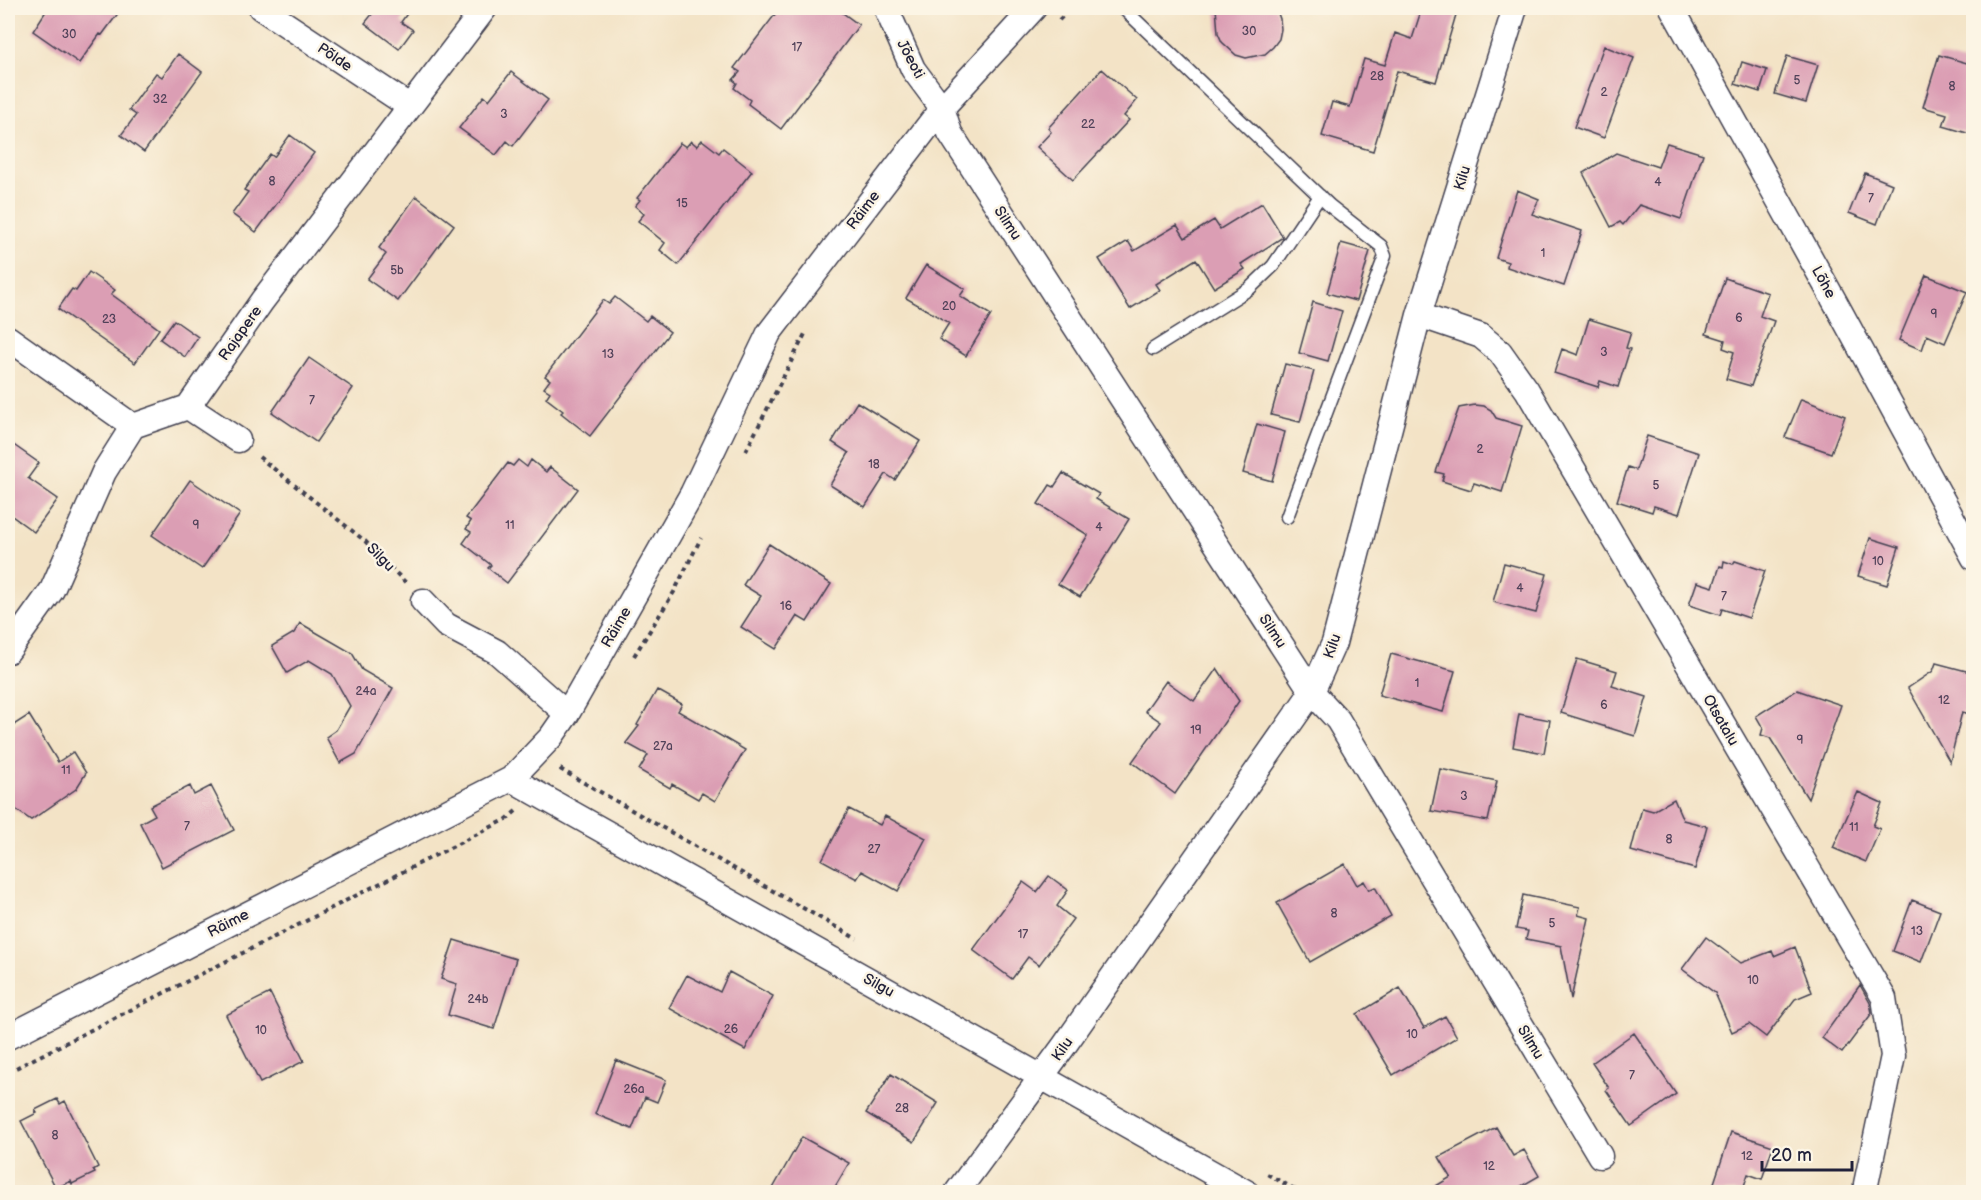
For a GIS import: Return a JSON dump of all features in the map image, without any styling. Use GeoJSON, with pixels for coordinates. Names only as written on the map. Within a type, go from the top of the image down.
{"type":"FeatureCollection","features":[{"type":"Feature","properties":{"kind":"street","name":"Põlde"},"geometry":{"type":"LineString","coordinates":[[261,8],[410,106]]}},
{"type":"Feature","properties":{"kind":"street","name":"Rajapere"},"geometry":{"type":"LineString","coordinates":[[188,407],[262,301],[485,8]]}},
{"type":"Feature","properties":{"kind":"street","name":"Jõeoti"},"geometry":{"type":"LineString","coordinates":[[886,8],[914,69],[942,108]]}},
{"type":"Feature","properties":{"kind":"street","name":"Räime"},"geometry":{"type":"LineString","coordinates":[[8,1037],[511,778],[551,737],[567,714],[692,494],[769,333],[942,108],[1034,8]]}},
{"type":"Feature","properties":{"kind":"street","name":"Kilu"},"geometry":{"type":"LineString","coordinates":[[957,1192],[1042,1076],[1312,692],[1334,643],[1419,315],[1515,8]]}},
{"type":"Feature","properties":{"kind":"street","name":"Lõhe"},"geometry":{"type":"LineString","coordinates":[[1672,8],[1974,558]]}},
{"type":"Feature","properties":{"kind":"street","name":"Silmu"},"geometry":{"type":"LineString","coordinates":[[942,108],[950,133],[1312,692],[1338,720],[1600,1156]]}},
{"type":"Feature","properties":{"kind":"street","name":"Otsatalu"},"geometry":{"type":"LineString","coordinates":[[1419,315],[1481,336],[1500,352],[1527,390],[1884,998],[1893,1056],[1866,1184],[1867,1192]]}},
{"type":"Feature","properties":{"kind":"street"},"geometry":{"type":"LineString","coordinates":[[8,338],[133,426]]}},
{"type":"Feature","properties":{"kind":"street"},"geometry":{"type":"LineString","coordinates":[[8,651],[52,590],[104,472],[133,426],[188,407],[238,440]]}},
{"type":"Feature","properties":{"kind":"street"},"geometry":{"type":"LineString","coordinates":[[423,601],[447,625],[497,652],[567,714]]}},
{"type":"Feature","properties":{"kind":"street","name":"Silgu"},"geometry":{"type":"LineString","coordinates":[[511,778],[1246,1192]]}},
{"type":"Feature","properties":{"kind":"lane"},"geometry":{"type":"LineString","coordinates":[[1122,8],[1320,196],[1381,246],[1385,256],[1287,517]]}},
{"type":"Feature","properties":{"kind":"lane"},"geometry":{"type":"LineString","coordinates":[[1154,349],[1249,289],[1273,266],[1320,196]]}},
{"type":"Feature","properties":{"kind":"path","name":"Silgu"},"geometry":{"type":"LineString","coordinates":[[238,440],[365,541],[423,601]]}},
{"type":"Feature","properties":{"kind":"building"},"geometry":{"type":"Polygon","coordinates":[[[48,8],[122,8],[79,63],[33,31],[48,8]]]}},
{"type":"Feature","properties":{"kind":"building"},"geometry":{"type":"Polygon","coordinates":[[[377,8],[411,8],[401,22],[413,30],[399,49],[365,23],[377,8]]]}},
{"type":"Feature","properties":{"kind":"building"},"geometry":{"type":"Polygon","coordinates":[[[780,8],[836,8],[859,25],[781,129],[748,104],[750,100],[734,88],[737,83],[733,80],[740,72],[734,68],[780,8]]]}},
{"type":"Feature","properties":{"kind":"building"},"geometry":{"type":"Polygon","coordinates":[[[1216,8],[1276,8],[1281,29],[1279,39],[1265,54],[1246,58],[1236,55],[1222,42],[1218,33],[1216,8]]]}},
{"type":"Feature","properties":{"kind":"building"},"geometry":{"type":"Polygon","coordinates":[[[1422,8],[1458,8],[1436,82],[1397,71],[1373,151],[1322,136],[1332,102],[1350,107],[1364,59],[1385,65],[1395,33],[1412,39],[1422,8]]]}},
{"type":"Feature","properties":{"kind":"building"},"geometry":{"type":"Polygon","coordinates":[[[1604,46],[1634,58],[1604,138],[1574,127],[1604,46]]]}},
{"type":"Feature","properties":{"kind":"building"},"geometry":{"type":"Polygon","coordinates":[[[178,54],[202,72],[144,152],[121,135],[136,115],[129,110],[156,73],[162,77],[178,54]]]}},
{"type":"Feature","properties":{"kind":"building"},"geometry":{"type":"Polygon","coordinates":[[[1939,55],[1974,65],[1974,135],[1943,126],[1947,114],[1923,107],[1939,55]]]}},
{"type":"Feature","properties":{"kind":"building"},"geometry":{"type":"Polygon","coordinates":[[[1787,56],[1818,65],[1806,103],[1775,94],[1787,56]]]}},
{"type":"Feature","properties":{"kind":"building"},"geometry":{"type":"Polygon","coordinates":[[[1742,62],[1767,70],[1760,92],[1735,84],[1742,62]]]}},
{"type":"Feature","properties":{"kind":"building"},"geometry":{"type":"Polygon","coordinates":[[[1102,69],[1137,100],[1124,116],[1129,120],[1073,180],[1037,147],[1051,132],[1048,128],[1102,69]]]}},
{"type":"Feature","properties":{"kind":"building"},"geometry":{"type":"Polygon","coordinates":[[[511,72],[548,100],[513,146],[507,141],[496,155],[459,128],[484,96],[489,100],[511,72]]]}},
{"type":"Feature","properties":{"kind":"building"},"geometry":{"type":"Polygon","coordinates":[[[290,135],[314,153],[256,232],[232,214],[248,192],[244,190],[270,154],[274,157],[290,135]]]}},
{"type":"Feature","properties":{"kind":"building"},"geometry":{"type":"Polygon","coordinates":[[[702,140],[719,153],[723,148],[752,171],[678,265],[660,250],[665,243],[638,221],[644,214],[635,206],[640,200],[637,198],[680,143],[686,147],[691,141],[697,146],[702,140]]]}},
{"type":"Feature","properties":{"kind":"building"},"geometry":{"type":"Polygon","coordinates":[[[1667,143],[1703,154],[1681,219],[1639,205],[1623,225],[1620,222],[1611,227],[1583,173],[1616,153],[1658,167],[1667,143]]]}},
{"type":"Feature","properties":{"kind":"building"},"geometry":{"type":"Polygon","coordinates":[[[1865,173],[1892,184],[1877,224],[1849,213],[1865,173]]]}},
{"type":"Feature","properties":{"kind":"building"},"geometry":{"type":"Polygon","coordinates":[[[1517,190],[1539,199],[1532,214],[1582,231],[1564,286],[1507,267],[1508,262],[1496,258],[1517,190]]]}},
{"type":"Feature","properties":{"kind":"building"},"geometry":{"type":"Polygon","coordinates":[[[416,196],[454,225],[398,301],[367,279],[386,254],[379,248],[416,196]]]}},
{"type":"Feature","properties":{"kind":"building"},"geometry":{"type":"Polygon","coordinates":[[[1262,203],[1283,237],[1241,264],[1245,269],[1214,288],[1196,259],[1156,284],[1160,290],[1130,309],[1099,259],[1128,241],[1134,251],[1177,225],[1185,238],[1214,220],[1220,229],[1262,203]]]}},
{"type":"Feature","properties":{"kind":"building"},"geometry":{"type":"Polygon","coordinates":[[[1341,243],[1370,251],[1356,301],[1327,293],[1341,243]]]}},
{"type":"Feature","properties":{"kind":"building"},"geometry":{"type":"Polygon","coordinates":[[[926,265],[965,289],[960,296],[991,315],[966,356],[939,339],[949,323],[906,298],[926,265]]]}},
{"type":"Feature","properties":{"kind":"building"},"geometry":{"type":"Polygon","coordinates":[[[89,272],[115,290],[111,294],[159,329],[135,363],[58,309],[72,289],[76,291],[89,272]]]}},
{"type":"Feature","properties":{"kind":"building"},"geometry":{"type":"Polygon","coordinates":[[[1926,275],[1967,292],[1945,343],[1927,335],[1922,350],[1899,340],[1926,275]]]}},
{"type":"Feature","properties":{"kind":"building"},"geometry":{"type":"Polygon","coordinates":[[[1725,278],[1768,293],[1760,316],[1774,321],[1751,386],[1726,379],[1734,352],[1723,348],[1725,340],[1706,334],[1725,278]]]}},
{"type":"Feature","properties":{"kind":"building"},"geometry":{"type":"Polygon","coordinates":[[[615,297],[646,321],[650,316],[670,332],[590,436],[546,398],[550,392],[544,388],[550,380],[545,376],[603,300],[609,304],[615,297]]]}},
{"type":"Feature","properties":{"kind":"building"},"geometry":{"type":"Polygon","coordinates":[[[1313,302],[1342,311],[1328,361],[1299,353],[1313,302]]]}},
{"type":"Feature","properties":{"kind":"building"},"geometry":{"type":"Polygon","coordinates":[[[1589,319],[1631,332],[1626,348],[1630,349],[1618,387],[1600,381],[1598,387],[1554,373],[1562,349],[1578,355],[1589,319]]]}},
{"type":"Feature","properties":{"kind":"building"},"geometry":{"type":"Polygon","coordinates":[[[174,320],[198,337],[185,357],[160,339],[174,320]]]}},
{"type":"Feature","properties":{"kind":"building"},"geometry":{"type":"Polygon","coordinates":[[[309,358],[353,388],[316,442],[272,412],[309,358]]]}},
{"type":"Feature","properties":{"kind":"building"},"geometry":{"type":"Polygon","coordinates":[[[1285,364],[1314,371],[1300,422],[1271,415],[1285,364]]]}},
{"type":"Feature","properties":{"kind":"building"},"geometry":{"type":"Polygon","coordinates":[[[1801,399],[1845,416],[1831,453],[1785,437],[1801,399]]]}},
{"type":"Feature","properties":{"kind":"building"},"geometry":{"type":"Polygon","coordinates":[[[857,402],[920,441],[895,480],[886,474],[865,507],[830,485],[849,453],[832,442],[857,402]]]}},
{"type":"Feature","properties":{"kind":"building"},"geometry":{"type":"Polygon","coordinates":[[[1475,405],[1491,410],[1496,418],[1522,426],[1502,492],[1474,483],[1471,490],[1442,481],[1444,474],[1436,472],[1459,408],[1475,405]]]}},
{"type":"Feature","properties":{"kind":"building"},"geometry":{"type":"Polygon","coordinates":[[[1257,424],[1285,432],[1272,481],[1243,473],[1257,424]]]}},
{"type":"Feature","properties":{"kind":"building"},"geometry":{"type":"Polygon","coordinates":[[[1647,436],[1699,453],[1679,514],[1654,506],[1652,512],[1617,501],[1628,467],[1636,470],[1647,436]]]}},
{"type":"Feature","properties":{"kind":"building"},"geometry":{"type":"Polygon","coordinates":[[[8,441],[39,463],[28,478],[58,499],[34,532],[8,513],[8,441]]]}},
{"type":"Feature","properties":{"kind":"building"},"geometry":{"type":"Polygon","coordinates":[[[518,460],[527,467],[531,460],[546,472],[550,467],[578,489],[507,583],[488,568],[491,565],[463,543],[471,532],[466,529],[471,521],[466,518],[508,463],[513,466],[518,460]]]}},
{"type":"Feature","properties":{"kind":"building"},"geometry":{"type":"Polygon","coordinates":[[[1063,473],[1099,494],[1096,499],[1129,519],[1080,597],[1058,584],[1088,535],[1038,504],[1050,485],[1054,487],[1063,473]]]}},
{"type":"Feature","properties":{"kind":"building"},"geometry":{"type":"Polygon","coordinates":[[[190,480],[240,514],[202,569],[152,535],[190,480]]]}},
{"type":"Feature","properties":{"kind":"building"},"geometry":{"type":"Polygon","coordinates":[[[1870,538],[1899,547],[1887,585],[1858,576],[1870,538]]]}},
{"type":"Feature","properties":{"kind":"building"},"geometry":{"type":"Polygon","coordinates":[[[769,544],[831,584],[807,622],[797,616],[776,649],[741,627],[761,596],[743,585],[769,544]]]}},
{"type":"Feature","properties":{"kind":"building"},"geometry":{"type":"Polygon","coordinates":[[[1724,561],[1733,564],[1735,561],[1765,571],[1749,618],[1722,609],[1720,615],[1689,605],[1697,582],[1713,587],[1724,561]]]}},
{"type":"Feature","properties":{"kind":"building"},"geometry":{"type":"Polygon","coordinates":[[[1504,563],[1547,574],[1536,613],[1493,602],[1504,563]]]}},
{"type":"Feature","properties":{"kind":"building"},"geometry":{"type":"Polygon","coordinates":[[[300,623],[352,653],[362,670],[393,688],[356,754],[340,763],[326,737],[336,730],[350,706],[332,674],[309,660],[287,673],[272,646],[294,633],[300,623]]]}},
{"type":"Feature","properties":{"kind":"building"},"geometry":{"type":"Polygon","coordinates":[[[1391,654],[1455,671],[1443,712],[1379,695],[1391,654]]]}},
{"type":"Feature","properties":{"kind":"building"},"geometry":{"type":"Polygon","coordinates":[[[1577,659],[1617,671],[1612,686],[1647,697],[1635,736],[1561,713],[1577,659]]]}},
{"type":"Feature","properties":{"kind":"building"},"geometry":{"type":"Polygon","coordinates":[[[1936,663],[1974,673],[1974,715],[1962,712],[1950,762],[1908,688],[1933,671],[1936,663]]]}},
{"type":"Feature","properties":{"kind":"building"},"geometry":{"type":"Polygon","coordinates":[[[1217,668],[1239,701],[1175,794],[1132,762],[1161,722],[1145,711],[1166,681],[1194,701],[1217,668]]]}},
{"type":"Feature","properties":{"kind":"building"},"geometry":{"type":"Polygon","coordinates":[[[657,690],[682,704],[678,711],[745,750],[715,801],[702,793],[698,799],[672,784],[670,788],[639,770],[648,755],[626,743],[639,726],[637,725],[657,690]]]}},
{"type":"Feature","properties":{"kind":"building"},"geometry":{"type":"Polygon","coordinates":[[[1797,690],[1841,705],[1808,799],[1770,738],[1761,735],[1763,728],[1756,716],[1797,690]]]}},
{"type":"Feature","properties":{"kind":"building"},"geometry":{"type":"Polygon","coordinates":[[[1519,714],[1550,720],[1544,753],[1513,747],[1519,714]]]}},
{"type":"Feature","properties":{"kind":"building"},"geometry":{"type":"Polygon","coordinates":[[[29,715],[58,762],[73,752],[86,773],[76,789],[31,820],[8,804],[8,735],[15,724],[29,715]]]}},
{"type":"Feature","properties":{"kind":"building"},"geometry":{"type":"Polygon","coordinates":[[[1440,769],[1497,781],[1488,821],[1431,811],[1440,769]]]}},
{"type":"Feature","properties":{"kind":"building"},"geometry":{"type":"Polygon","coordinates":[[[190,786],[194,795],[211,786],[234,830],[162,867],[140,823],[155,815],[150,806],[190,786]]]}},
{"type":"Feature","properties":{"kind":"building"},"geometry":{"type":"Polygon","coordinates":[[[1858,792],[1882,803],[1873,826],[1880,829],[1866,862],[1833,848],[1858,792]]]}},
{"type":"Feature","properties":{"kind":"building"},"geometry":{"type":"Polygon","coordinates":[[[1674,799],[1683,820],[1707,826],[1695,869],[1631,851],[1642,808],[1653,811],[1674,799]]]}},
{"type":"Feature","properties":{"kind":"building"},"geometry":{"type":"Polygon","coordinates":[[[849,809],[880,825],[885,816],[926,838],[898,891],[862,871],[857,879],[822,860],[849,809]]]}},
{"type":"Feature","properties":{"kind":"building"},"geometry":{"type":"Polygon","coordinates":[[[1345,864],[1357,885],[1364,881],[1369,890],[1375,887],[1391,916],[1310,962],[1277,903],[1345,864]]]}},
{"type":"Feature","properties":{"kind":"building"},"geometry":{"type":"Polygon","coordinates":[[[1049,876],[1068,890],[1057,906],[1073,919],[1039,965],[1028,957],[1012,979],[973,950],[1023,882],[1037,892],[1049,876]]]}},
{"type":"Feature","properties":{"kind":"building"},"geometry":{"type":"Polygon","coordinates":[[[1523,895],[1580,907],[1578,915],[1589,918],[1571,999],[1561,946],[1526,939],[1528,931],[1516,929],[1523,895]]]}},
{"type":"Feature","properties":{"kind":"building"},"geometry":{"type":"Polygon","coordinates":[[[1912,900],[1940,911],[1921,962],[1893,951],[1912,900]]]}},
{"type":"Feature","properties":{"kind":"building"},"geometry":{"type":"Polygon","coordinates":[[[1706,937],[1741,963],[1772,951],[1774,956],[1795,947],[1812,992],[1795,999],[1766,1037],[1749,1024],[1732,1032],[1715,993],[1682,969],[1706,937]]]}},
{"type":"Feature","properties":{"kind":"building"},"geometry":{"type":"Polygon","coordinates":[[[454,940],[516,959],[494,1029],[448,1015],[457,984],[441,979],[454,940]]]}},
{"type":"Feature","properties":{"kind":"building"},"geometry":{"type":"Polygon","coordinates":[[[729,972],[773,996],[745,1050],[669,1008],[687,975],[720,992],[729,972]]]}},
{"type":"Feature","properties":{"kind":"building"},"geometry":{"type":"Polygon","coordinates":[[[1860,985],[1870,1003],[1872,1013],[1842,1053],[1822,1038],[1860,985]]]}},
{"type":"Feature","properties":{"kind":"building"},"geometry":{"type":"Polygon","coordinates":[[[1400,988],[1424,1028],[1445,1016],[1457,1037],[1393,1075],[1357,1014],[1400,988]]]}},
{"type":"Feature","properties":{"kind":"building"},"geometry":{"type":"Polygon","coordinates":[[[270,993],[304,1061],[260,1083],[226,1015],[270,993]]]}},
{"type":"Feature","properties":{"kind":"building"},"geometry":{"type":"Polygon","coordinates":[[[1634,1033],[1676,1094],[1631,1126],[1606,1090],[1609,1088],[1592,1063],[1634,1033]]]}},
{"type":"Feature","properties":{"kind":"building"},"geometry":{"type":"Polygon","coordinates":[[[616,1060],[666,1080],[657,1102],[645,1097],[632,1129],[595,1114],[616,1060]]]}},
{"type":"Feature","properties":{"kind":"building"},"geometry":{"type":"Polygon","coordinates":[[[891,1074],[938,1103],[914,1142],[866,1113],[891,1074]]]}},
{"type":"Feature","properties":{"kind":"building"},"geometry":{"type":"Polygon","coordinates":[[[57,1099],[60,1104],[65,1101],[98,1167],[93,1170],[95,1173],[72,1184],[71,1181],[56,1188],[21,1121],[37,1113],[35,1110],[57,1099]]]}},
{"type":"Feature","properties":{"kind":"building"},"geometry":{"type":"Polygon","coordinates":[[[1496,1127],[1513,1156],[1524,1150],[1539,1176],[1511,1192],[1426,1192],[1451,1177],[1439,1157],[1496,1127]]]}},
{"type":"Feature","properties":{"kind":"building"},"geometry":{"type":"Polygon","coordinates":[[[1731,1132],[1773,1146],[1762,1179],[1748,1174],[1742,1192],[1711,1192],[1731,1132]]]}},
{"type":"Feature","properties":{"kind":"building"},"geometry":{"type":"Polygon","coordinates":[[[802,1137],[849,1163],[832,1192],[771,1192],[802,1137]]]}}]}
